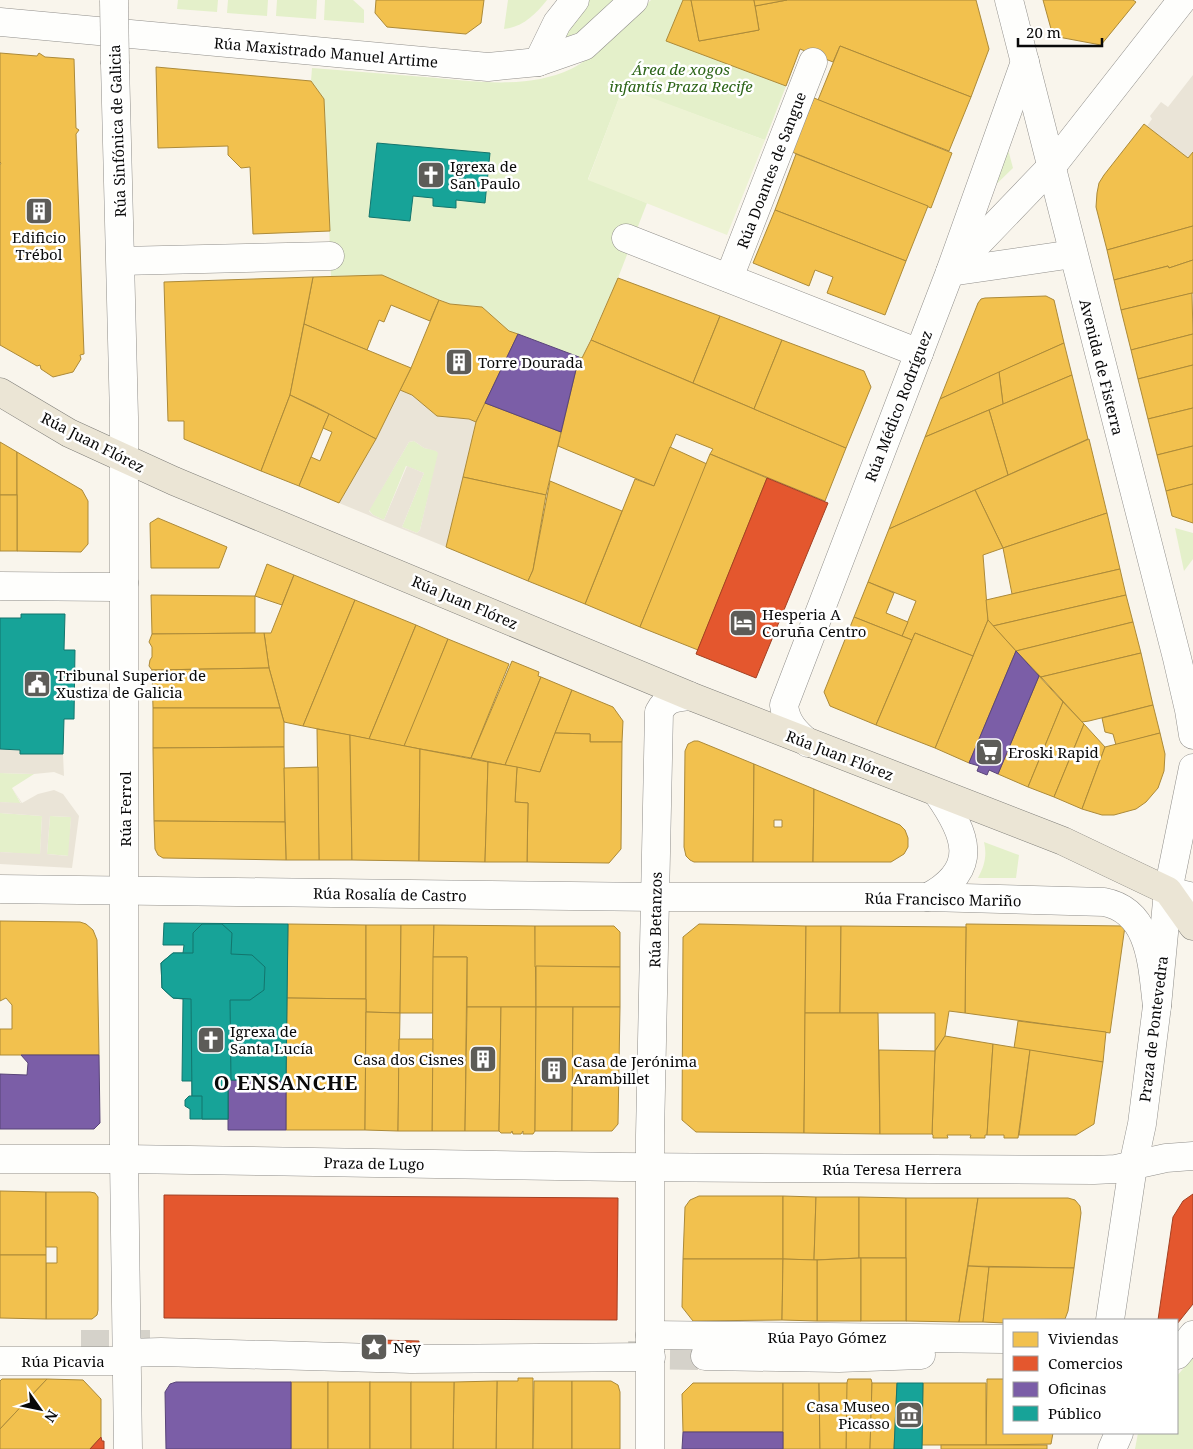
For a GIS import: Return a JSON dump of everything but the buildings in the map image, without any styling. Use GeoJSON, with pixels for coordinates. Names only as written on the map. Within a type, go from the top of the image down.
{"type":"FeatureCollection","features":[{"type":"Feature","properties":{"kind":"main road","name":"Rúa Juan Flórez"},"geometry":{"type":"LineString","coordinates":[[0,392],[69,433],[124,460],[690,696],[1063,841],[1181,894]]}},
{"type":"Feature","properties":{"kind":"main road"},"geometry":{"type":"LineString","coordinates":[[1181,894],[1193,926]]}},
{"type":"Feature","properties":{"kind":"street","name":"Rúa Sinfónica de Galicia"},"geometry":{"type":"LineString","coordinates":[[114,0],[124,460]]}},
{"type":"Feature","properties":{"kind":"street"},"geometry":{"type":"LineString","coordinates":[[538,62],[557,23],[575,0]]}},
{"type":"Feature","properties":{"kind":"street","name":"Rúa Maxistrado Manuel Artime"},"geometry":{"type":"LineString","coordinates":[[0,22],[488,67],[538,62],[584,46],[634,0]]}},
{"type":"Feature","properties":{"kind":"street","name":"Avenida de Fisterra"},"geometry":{"type":"LineString","coordinates":[[1009,0],[1177,658],[1193,735]]}},
{"type":"Feature","properties":{"kind":"street"},"geometry":{"type":"LineString","coordinates":[[950,272],[1052,166],[1182,0]]}},
{"type":"Feature","properties":{"kind":"street","name":"Rúa Doantes de Sangue"},"geometry":{"type":"LineString","coordinates":[[729,278],[813,62]]}},
{"type":"Feature","properties":{"kind":"street","name":"Rúa Médico Rodríguez"},"geometry":{"type":"LineString","coordinates":[[808,743],[792,729],[785,716],[784,705],[950,272],[1025,62]]}},
{"type":"Feature","properties":{"kind":"street"},"geometry":{"type":"LineString","coordinates":[[626,238],[919,353]]}},
{"type":"Feature","properties":{"kind":"street"},"geometry":{"type":"LineString","coordinates":[[950,272],[1073,254]]}},
{"type":"Feature","properties":{"kind":"street"},"geometry":{"type":"LineString","coordinates":[[121,262],[330,256]]}},
{"type":"Feature","properties":{"kind":"street","name":"Rúa Ferrol"},"geometry":{"type":"LineString","coordinates":[[124,460],[124,1159]]}},
{"type":"Feature","properties":{"kind":"street"},"geometry":{"type":"LineString","coordinates":[[0,586],[113,587],[124,583]]}},
{"type":"Feature","properties":{"kind":"street"},"geometry":{"type":"LineString","coordinates":[[1177,658],[1185,642],[1193,632]]}},
{"type":"Feature","properties":{"kind":"street","name":"Rúa Betanzos"},"geometry":{"type":"LineString","coordinates":[[649,1166],[659,712],[663,704],[669,700],[690,696]]}},
{"type":"Feature","properties":{"kind":"street"},"geometry":{"type":"LineString","coordinates":[[1181,894],[1193,768]]}},
{"type":"Feature","properties":{"kind":"street"},"geometry":{"type":"LineString","coordinates":[[928,898],[952,882],[962,866],[965,850],[953,815],[938,794]]}},
{"type":"Feature","properties":{"kind":"street","name":"Rúa Rosalía de Castro"},"geometry":{"type":"LineString","coordinates":[[0,889],[655,897]]}},
{"type":"Feature","properties":{"kind":"street","name":"Praza de Pontevedra"},"geometry":{"type":"LineString","coordinates":[[1110,1319],[1133,1166],[1142,1124],[1156,1006],[1181,894]]}},
{"type":"Feature","properties":{"kind":"street","name":"Rúa Francisco Mariño"},"geometry":{"type":"LineString","coordinates":[[655,897],[928,898],[1116,904],[1131,914],[1140,927],[1152,963],[1156,1006]]}},
{"type":"Feature","properties":{"kind":"street"},"geometry":{"type":"LineString","coordinates":[[1133,1166],[1158,1159],[1193,1156]]}},
{"type":"Feature","properties":{"kind":"street","name":"Praza de Lugo"},"geometry":{"type":"LineString","coordinates":[[0,1159],[649,1166]]}},
{"type":"Feature","properties":{"kind":"street"},"geometry":{"type":"LineString","coordinates":[[124,1159],[128,1449]]}},
{"type":"Feature","properties":{"kind":"street"},"geometry":{"type":"LineString","coordinates":[[649,1166],[650,1449]]}},
{"type":"Feature","properties":{"kind":"street","name":"Rúa Teresa Herrera"},"geometry":{"type":"LineString","coordinates":[[649,1166],[1094,1170],[1133,1166]]}},
{"type":"Feature","properties":{"kind":"street"},"geometry":{"type":"LineString","coordinates":[[1178,1354],[1193,1335]]}},
{"type":"Feature","properties":{"kind":"street","name":"Rúa Payo Gómez"},"geometry":{"type":"LineString","coordinates":[[651,1346],[1003,1339]]}},
{"type":"Feature","properties":{"kind":"street"},"geometry":{"type":"LineString","coordinates":[[0,1344],[81,1344]]}},
{"type":"Feature","properties":{"kind":"street"},"geometry":{"type":"LineString","coordinates":[[126,1357],[161,1352],[411,1359],[651,1346]]}},
{"type":"Feature","properties":{"kind":"street","name":"Rúa Payo Gómez"},"geometry":{"type":"LineString","coordinates":[[705,1356],[839,1358],[1003,1354]]}},
{"type":"Feature","properties":{"kind":"street","name":"Rúa Picavia"},"geometry":{"type":"LineString","coordinates":[[0,1361],[126,1357]]}},
{"type":"Feature","properties":{"kind":"street"},"geometry":{"type":"LineString","coordinates":[[1095,1449],[1097,1434]]}},
{"type":"Feature","properties":{"kind":"street"},"geometry":{"type":"LineString","coordinates":[[1112,1449],[1119,1434]]}},
{"type":"Feature","properties":{"kind":"green space"},"geometry":{"type":"Polygon","coordinates":[[[178,0],[218,0],[217,12],[177,9],[178,0]]]}},
{"type":"Feature","properties":{"kind":"green space"},"geometry":{"type":"Polygon","coordinates":[[[228,0],[268,0],[267,16],[227,13],[228,0]]]}},
{"type":"Feature","properties":{"kind":"green space"},"geometry":{"type":"Polygon","coordinates":[[[277,0],[317,0],[316,19],[276,16],[277,0]]]}},
{"type":"Feature","properties":{"kind":"green space"},"geometry":{"type":"Polygon","coordinates":[[[325,0],[353,0],[364,10],[364,23],[324,20],[325,0]]]}},
{"type":"Feature","properties":{"kind":"green space"},"geometry":{"type":"Polygon","coordinates":[[[508,0],[547,0],[523,23],[504,29],[508,0]]]}},
{"type":"Feature","properties":{"kind":"green space"},"geometry":{"type":"Polygon","coordinates":[[[588,0],[617,0],[582,31],[560,40],[588,0]]]}},
{"type":"Feature","properties":{"kind":"green space","name":"Área de xogos infantís Praza Recife"},"geometry":{"type":"Polygon","coordinates":[[[651,0],[683,0],[667,41],[786,86],[765,140],[623,88],[588,179],[647,203],[618,278],[582,358],[509,331],[482,307],[450,304],[382,275],[331,276],[324,99],[311,81],[312,68],[480,82],[536,80],[554,76],[581,63],[612,38],[651,0]]]}},
{"type":"Feature","properties":{"kind":"green space"},"geometry":{"type":"Polygon","coordinates":[[[623,87],[765,140],[727,235],[588,180],[623,87]]]}},
{"type":"Feature","properties":{"kind":"green space"},"geometry":{"type":"Polygon","coordinates":[[[1006,142],[1013,168],[982,198],[1006,142]]]}},
{"type":"Feature","properties":{"kind":"green space"},"geometry":{"type":"Polygon","coordinates":[[[414,441],[424,448],[435,450],[439,453],[420,530],[417,533],[402,527],[424,473],[406,466],[384,520],[373,515],[369,510],[409,442],[414,441]]]}},
{"type":"Feature","properties":{"kind":"green space"},"geometry":{"type":"Polygon","coordinates":[[[1175,528],[1193,533],[1193,559],[1184,571],[1175,528]]]}},
{"type":"Feature","properties":{"kind":"green space"},"geometry":{"type":"Polygon","coordinates":[[[0,773],[34,774],[12,788],[21,804],[0,802],[0,773]]]}},
{"type":"Feature","properties":{"kind":"green space"},"geometry":{"type":"Polygon","coordinates":[[[0,813],[42,816],[40,855],[0,852],[0,813]]]}},
{"type":"Feature","properties":{"kind":"green space"},"geometry":{"type":"Polygon","coordinates":[[[50,816],[71,817],[69,856],[47,854],[50,816]]]}},
{"type":"Feature","properties":{"kind":"green space"},"geometry":{"type":"Polygon","coordinates":[[[984,842],[1019,855],[1016,878],[978,878],[985,860],[984,842]]]}},
{"type":"Feature","properties":{"kind":"green space"},"geometry":{"type":"Polygon","coordinates":[[[1193,1357],[1193,1449],[1135,1449],[1138,1434],[1178,1434],[1178,1375],[1193,1357]]]}},
{"type":"Feature","properties":{"kind":"shaded area"},"geometry":{"type":"Polygon","coordinates":[[[1193,75],[1193,152],[1188,158],[1147,126],[1152,119],[1150,116],[1161,102],[1168,107],[1193,75]]]}},
{"type":"Feature","properties":{"kind":"shaded area"},"geometry":{"type":"Polygon","coordinates":[[[400,390],[412,395],[437,416],[469,419],[476,422],[446,547],[339,503],[376,439],[400,390]],[[414,441],[409,442],[369,511],[384,520],[407,466],[424,473],[402,527],[417,533],[420,530],[438,453],[424,448],[414,441]]]}},
{"type":"Feature","properties":{"kind":"shaded area"},"geometry":{"type":"Polygon","coordinates":[[[0,749],[20,750],[20,754],[63,754],[64,776],[54,772],[34,774],[0,773],[0,749]]]}},
{"type":"Feature","properties":{"kind":"shaded area"},"geometry":{"type":"Polygon","coordinates":[[[12,788],[22,803],[38,794],[54,790],[63,794],[79,816],[72,868],[0,864],[0,852],[40,854],[42,816],[0,813],[0,802],[21,803],[12,788]],[[50,816],[47,854],[68,856],[71,817],[50,816]]]}},
{"type":"Feature","properties":{"kind":"tunnel"},"geometry":{"type":"LineString","coordinates":[[81,1344],[150,1344]]}},
{"type":"Feature","properties":{"kind":"tunnel"},"geometry":{"type":"LineString","coordinates":[[628,1355],[705,1356]]}},
{"type":"Feature","properties":{"kind":"place","name":"Igrexa de San Paulo"},"geometry":{"type":"Point","coordinates":[431,175]}},
{"type":"Feature","properties":{"kind":"place","name":"Edificio Trébol"},"geometry":{"type":"Point","coordinates":[39,211]}},
{"type":"Feature","properties":{"kind":"place","name":"Torre Dourada"},"geometry":{"type":"Point","coordinates":[459,362]}},
{"type":"Feature","properties":{"kind":"place","name":"Hesperia A Coruña Centro"},"geometry":{"type":"Point","coordinates":[743,623]}},
{"type":"Feature","properties":{"kind":"place","name":"Tribunal Superior de Xustiza de Galicia"},"geometry":{"type":"Point","coordinates":[37,684]}},
{"type":"Feature","properties":{"kind":"place","name":"Eroski Rapid"},"geometry":{"type":"Point","coordinates":[989,752]}},
{"type":"Feature","properties":{"kind":"place","name":"Igrexa de Santa Lucía"},"geometry":{"type":"Point","coordinates":[211,1040]}},
{"type":"Feature","properties":{"kind":"place","name":"Casa dos Cisnes"},"geometry":{"type":"Point","coordinates":[483,1059]}},
{"type":"Feature","properties":{"kind":"place","name":"Casa de Jerónima Arambillet"},"geometry":{"type":"Point","coordinates":[554,1070]}},
{"type":"Feature","properties":{"kind":"place","name":"Ney"},"geometry":{"type":"Point","coordinates":[374,1347]}},
{"type":"Feature","properties":{"kind":"place","name":"Casa Museo Picasso"},"geometry":{"type":"Point","coordinates":[909,1415]}},
{"type":"Feature","properties":{"kind":"district","name":"O ENSANCHE"},"geometry":{"type":"Point","coordinates":[286,1082]}}]}
